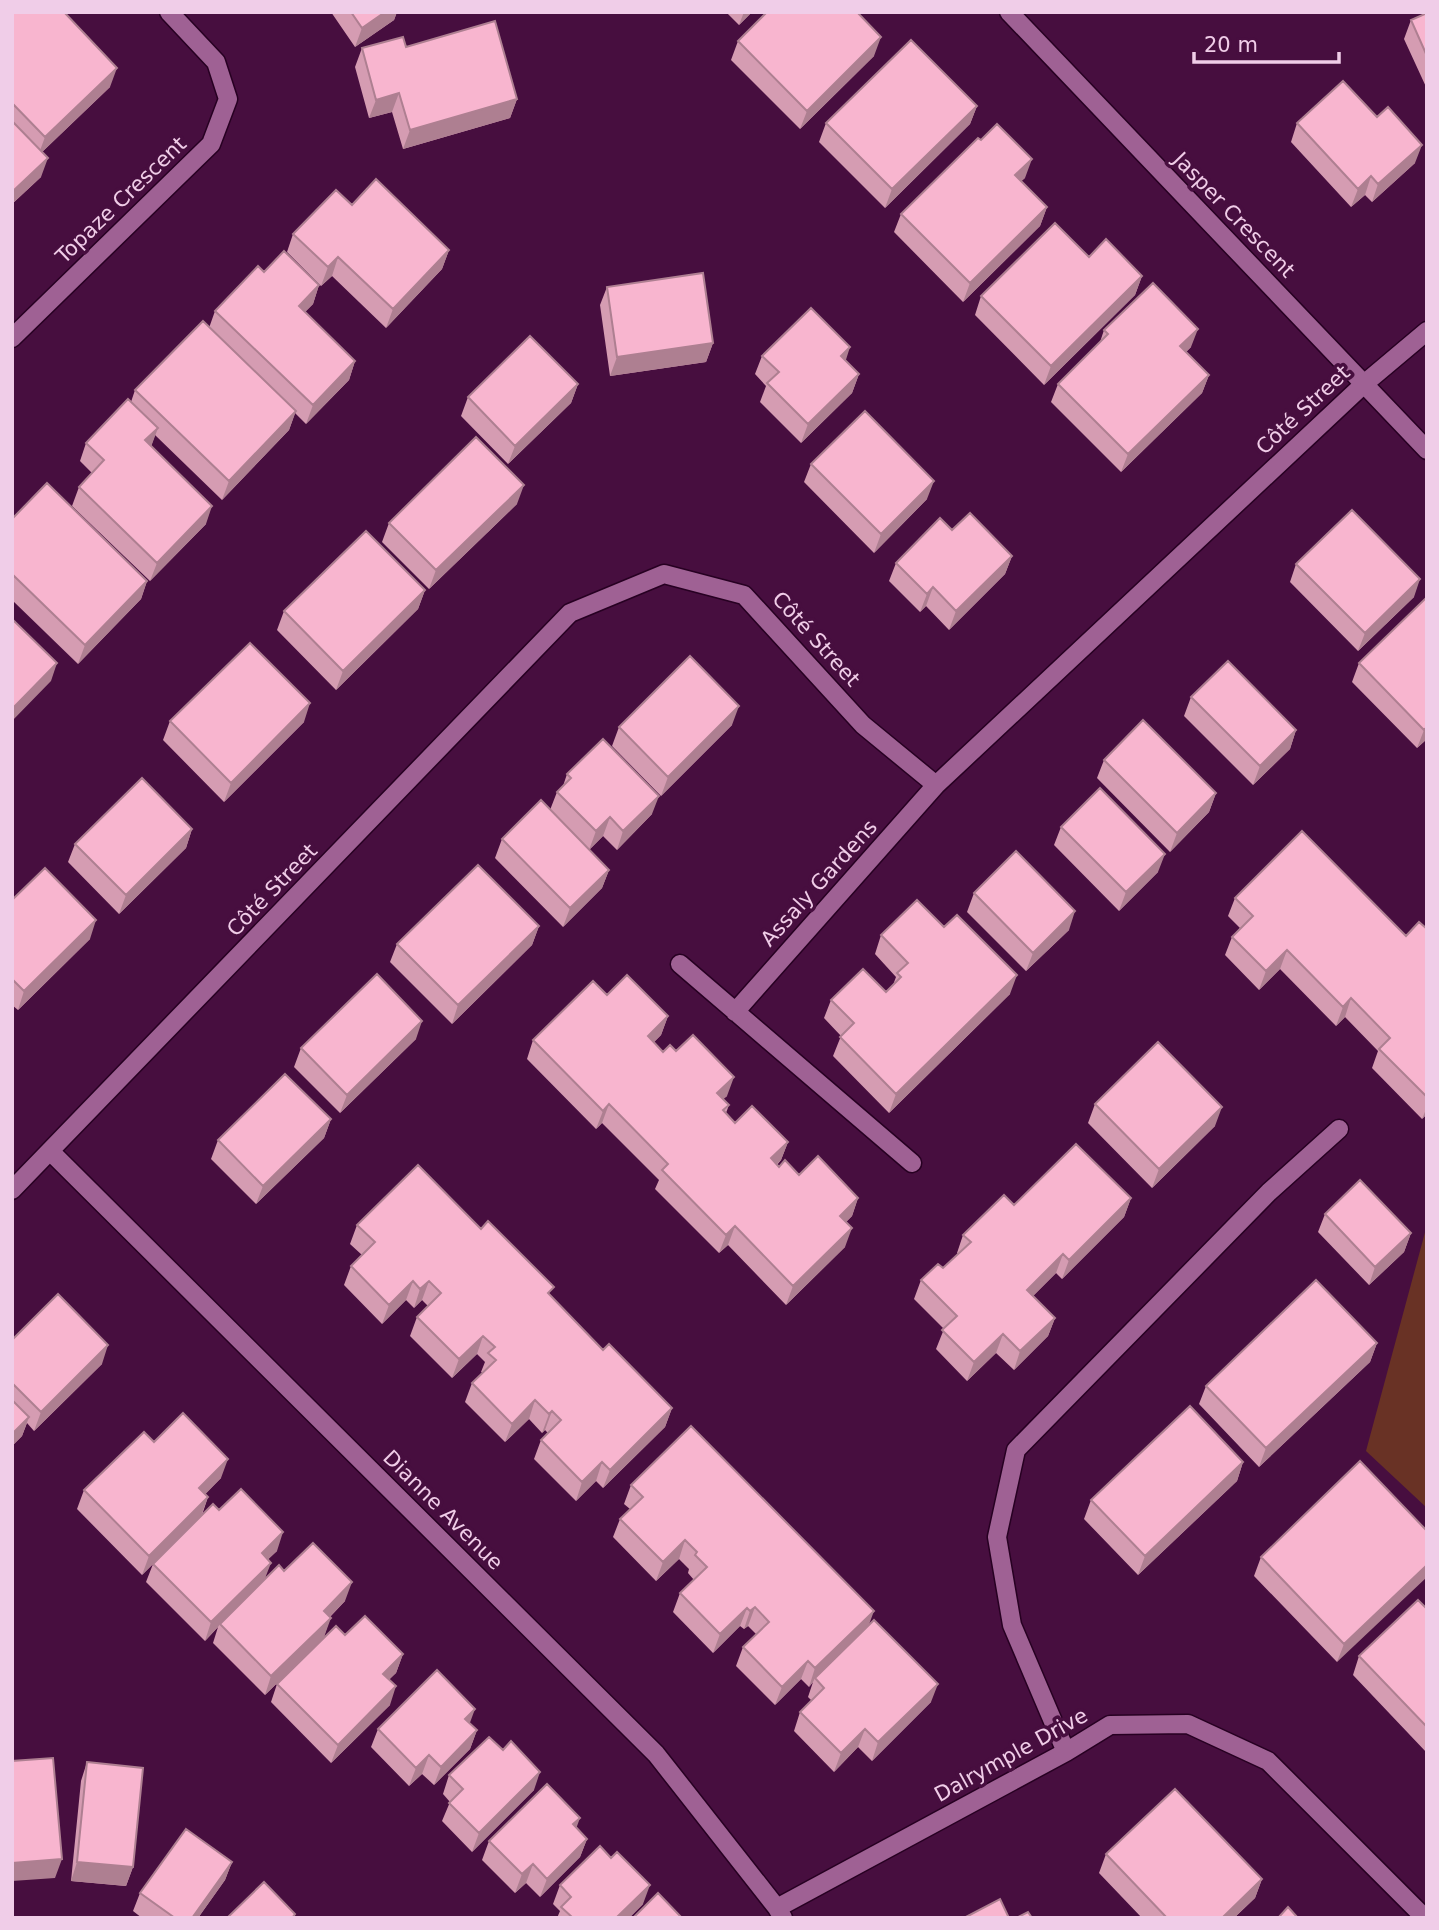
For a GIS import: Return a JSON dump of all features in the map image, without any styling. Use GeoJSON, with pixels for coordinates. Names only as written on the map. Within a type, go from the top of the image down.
{"type":"FeatureCollection","features":[{"type":"Feature","properties":{"kind":"street","name":"Topaze Crescent"},"geometry":{"type":"LineString","coordinates":[[12,338],[211,144],[228,99],[216,62],[169,12]]}},
{"type":"Feature","properties":{"kind":"street","name":"Jasper Crescent"},"geometry":{"type":"LineString","coordinates":[[1009,12],[1427,450]]}},
{"type":"Feature","properties":{"kind":"street","name":"Côté Street"},"geometry":{"type":"LineString","coordinates":[[12,1191],[570,613],[664,574],[744,595],[863,725],[936,785],[1364,384],[1427,331]]}},
{"type":"Feature","properties":{"kind":"street","name":"Assaly Gardens"},"geometry":{"type":"LineString","coordinates":[[735,1012],[936,785]]}},
{"type":"Feature","properties":{"kind":"street"},"geometry":{"type":"LineString","coordinates":[[680,964],[912,1163]]}},
{"type":"Feature","properties":{"kind":"street"},"geometry":{"type":"LineString","coordinates":[[1066,1752],[1012,1625],[997,1537],[1016,1450],[1269,1192],[1339,1129]]}},
{"type":"Feature","properties":{"kind":"street","name":"Dianne Avenue"},"geometry":{"type":"LineString","coordinates":[[51,1152],[656,1754],[780,1913]]}},
{"type":"Feature","properties":{"kind":"street","name":"Dalrymple Drive"},"geometry":{"type":"LineString","coordinates":[[780,1913],[1110,1726],[1188,1724],[1268,1761],[1425,1918]]}},
{"type":"Feature","properties":{"kind":"shaded area"},"geometry":{"type":"Polygon","coordinates":[[[1427,1225],[1427,1508],[1366,1451],[1427,1225]]]}},
{"type":"Feature","properties":{"kind":"building"},"geometry":{"type":"Polygon","coordinates":[[[12,12],[64,12],[117,68],[45,137],[12,103],[12,12]]]}},
{"type":"Feature","properties":{"kind":"building"},"geometry":{"type":"Polygon","coordinates":[[[351,12],[385,12],[362,28],[351,12]]]}},
{"type":"Feature","properties":{"kind":"building"},"geometry":{"type":"Polygon","coordinates":[[[767,12],[857,12],[881,37],[807,111],[738,41],[767,12]]]}},
{"type":"Feature","properties":{"kind":"building"},"geometry":{"type":"Polygon","coordinates":[[[1427,13],[1427,56],[1411,20],[1427,13]]]}},
{"type":"Feature","properties":{"kind":"building"},"geometry":{"type":"Polygon","coordinates":[[[495,21],[517,99],[410,130],[399,93],[376,100],[362,48],[403,37],[406,47],[495,21]]]}},
{"type":"Feature","properties":{"kind":"building"},"geometry":{"type":"Polygon","coordinates":[[[911,40],[977,106],[892,189],[826,123],[911,40]]]}},
{"type":"Feature","properties":{"kind":"building"},"geometry":{"type":"Polygon","coordinates":[[[1343,81],[1377,117],[1388,107],[1422,145],[1378,184],[1371,176],[1358,189],[1297,123],[1343,81]]]}},
{"type":"Feature","properties":{"kind":"building"},"geometry":{"type":"Polygon","coordinates":[[[12,121],[48,158],[12,192],[12,121]]]}},
{"type":"Feature","properties":{"kind":"building"},"geometry":{"type":"Polygon","coordinates":[[[997,124],[1032,159],[1015,175],[1047,207],[970,283],[901,214],[978,138],[981,140],[997,124]]]}},
{"type":"Feature","properties":{"kind":"building"},"geometry":{"type":"Polygon","coordinates":[[[376,179],[449,250],[393,309],[338,257],[328,267],[293,234],[336,190],[352,205],[376,179]]]}},
{"type":"Feature","properties":{"kind":"building"},"geometry":{"type":"Polygon","coordinates":[[[1055,223],[1089,257],[1106,239],[1142,276],[1051,366],[981,296],[1055,223]]]}},
{"type":"Feature","properties":{"kind":"building"},"geometry":{"type":"Polygon","coordinates":[[[284,251],[319,285],[299,306],[355,361],[313,405],[215,311],[258,266],[264,272],[284,251]]]}},
{"type":"Feature","properties":{"kind":"building"},"geometry":{"type":"Polygon","coordinates":[[[703,273],[713,343],[617,357],[607,287],[703,273]]]}},
{"type":"Feature","properties":{"kind":"building"},"geometry":{"type":"Polygon","coordinates":[[[1153,283],[1198,329],[1180,346],[1209,375],[1128,454],[1058,384],[1108,334],[1104,330],[1153,283]]]}},
{"type":"Feature","properties":{"kind":"building"},"geometry":{"type":"Polygon","coordinates":[[[811,308],[850,347],[841,356],[859,374],[808,424],[767,383],[779,372],[762,356],[811,308]]]}},
{"type":"Feature","properties":{"kind":"building"},"geometry":{"type":"Polygon","coordinates":[[[203,321],[296,411],[229,481],[135,390],[203,321]]]}},
{"type":"Feature","properties":{"kind":"building"},"geometry":{"type":"Polygon","coordinates":[[[530,336],[578,384],[515,446],[468,397],[530,336]]]}},
{"type":"Feature","properties":{"kind":"building"},"geometry":{"type":"Polygon","coordinates":[[[128,399],[158,428],[145,440],[212,506],[157,563],[79,487],[104,460],[86,443],[128,399]]]}},
{"type":"Feature","properties":{"kind":"building"},"geometry":{"type":"Polygon","coordinates":[[[865,411],[934,481],[881,534],[811,464],[865,411]]]}},
{"type":"Feature","properties":{"kind":"building"},"geometry":{"type":"Polygon","coordinates":[[[476,437],[524,485],[436,570],[389,523],[476,437]]]}},
{"type":"Feature","properties":{"kind":"building"},"geometry":{"type":"Polygon","coordinates":[[[47,483],[147,581],[85,645],[12,574],[12,519],[47,483]]]}},
{"type":"Feature","properties":{"kind":"building"},"geometry":{"type":"Polygon","coordinates":[[[1352,510],[1420,579],[1365,633],[1296,564],[1352,510]]]}},
{"type":"Feature","properties":{"kind":"building"},"geometry":{"type":"Polygon","coordinates":[[[970,513],[1012,556],[956,611],[933,587],[927,594],[896,563],[940,518],[952,530],[970,513]]]}},
{"type":"Feature","properties":{"kind":"building"},"geometry":{"type":"Polygon","coordinates":[[[366,531],[425,590],[343,671],[284,611],[366,531]]]}},
{"type":"Feature","properties":{"kind":"building"},"geometry":{"type":"Polygon","coordinates":[[[1427,597],[1427,727],[1424,730],[1359,663],[1427,597]]]}},
{"type":"Feature","properties":{"kind":"building"},"geometry":{"type":"Polygon","coordinates":[[[12,619],[57,663],[12,709],[12,619]]]}},
{"type":"Feature","properties":{"kind":"building"},"geometry":{"type":"Polygon","coordinates":[[[250,643],[310,703],[231,783],[170,721],[250,643]]]}},
{"type":"Feature","properties":{"kind":"building"},"geometry":{"type":"Polygon","coordinates":[[[690,656],[739,706],[668,777],[619,727],[690,656]]]}},
{"type":"Feature","properties":{"kind":"building"},"geometry":{"type":"Polygon","coordinates":[[[1228,661],[1296,730],[1260,766],[1191,697],[1228,661]]]}},
{"type":"Feature","properties":{"kind":"building"},"geometry":{"type":"Polygon","coordinates":[[[1143,720],[1216,793],[1177,833],[1104,760],[1143,720]]]}},
{"type":"Feature","properties":{"kind":"building"},"geometry":{"type":"Polygon","coordinates":[[[603,739],[659,796],[623,831],[610,817],[596,831],[557,792],[571,778],[567,774],[603,739]]]}},
{"type":"Feature","properties":{"kind":"building"},"geometry":{"type":"Polygon","coordinates":[[[142,778],[192,829],[126,895],[75,844],[142,778]]]}},
{"type":"Feature","properties":{"kind":"building"},"geometry":{"type":"Polygon","coordinates":[[[1100,788],[1165,854],[1126,892],[1061,827],[1100,788]]]}},
{"type":"Feature","properties":{"kind":"building"},"geometry":{"type":"Polygon","coordinates":[[[541,800],[609,870],[570,908],[502,839],[541,800]]]}},
{"type":"Feature","properties":{"kind":"building"},"geometry":{"type":"Polygon","coordinates":[[[1302,831],[1406,936],[1419,922],[1427,929],[1427,1097],[1379,1049],[1390,1038],[1351,998],[1343,1007],[1287,950],[1266,971],[1232,937],[1253,916],[1235,898],[1302,831]]]}},
{"type":"Feature","properties":{"kind":"building"},"geometry":{"type":"Polygon","coordinates":[[[1016,851],[1075,911],[1033,953],[974,893],[1016,851]]]}},
{"type":"Feature","properties":{"kind":"building"},"geometry":{"type":"Polygon","coordinates":[[[478,865],[539,926],[458,1005],[397,944],[478,865]]]}},
{"type":"Feature","properties":{"kind":"building"},"geometry":{"type":"Polygon","coordinates":[[[45,868],[96,920],[24,991],[12,979],[12,900],[45,868]]]}},
{"type":"Feature","properties":{"kind":"building"},"geometry":{"type":"Polygon","coordinates":[[[917,900],[944,927],[957,915],[1017,975],[896,1094],[840,1037],[854,1023],[831,1000],[863,969],[886,992],[901,977],[897,973],[908,963],[881,935],[917,900]]]}},
{"type":"Feature","properties":{"kind":"building"},"geometry":{"type":"Polygon","coordinates":[[[377,974],[422,1021],[347,1095],[301,1048],[377,974]]]}},
{"type":"Feature","properties":{"kind":"building"},"geometry":{"type":"Polygon","coordinates":[[[627,975],[668,1016],[648,1036],[663,1052],[670,1045],[676,1051],[693,1035],[734,1077],[717,1093],[729,1105],[723,1110],[735,1123],[752,1106],[788,1142],[771,1158],[779,1167],[785,1160],[799,1175],[818,1156],[858,1198],[840,1216],[852,1228],[793,1286],[735,1226],[726,1235],[662,1170],[668,1164],[609,1104],[603,1111],[533,1040],[593,981],[607,995],[627,975]]]}},
{"type":"Feature","properties":{"kind":"building"},"geometry":{"type":"Polygon","coordinates":[[[1158,1042],[1222,1107],[1159,1169],[1095,1104],[1158,1042]]]}},
{"type":"Feature","properties":{"kind":"building"},"geometry":{"type":"Polygon","coordinates":[[[285,1074],[331,1119],[263,1186],[218,1140],[285,1074]]]}},
{"type":"Feature","properties":{"kind":"building"},"geometry":{"type":"Polygon","coordinates":[[[1076,1144],[1131,1198],[1069,1260],[1063,1254],[1027,1290],[1055,1318],[1020,1351],[1003,1334],[974,1362],[942,1330],[957,1316],[921,1280],[938,1264],[943,1268],[971,1242],[963,1235],[1004,1195],[1014,1205],[1076,1144]]]}},
{"type":"Feature","properties":{"kind":"building"},"geometry":{"type":"Polygon","coordinates":[[[418,1165],[481,1229],[488,1221],[554,1287],[548,1293],[603,1350],[609,1344],[672,1408],[610,1470],[602,1462],[582,1482],[541,1440],[561,1420],[552,1411],[549,1414],[535,1400],[512,1424],[472,1383],[496,1360],[488,1353],[495,1347],[483,1336],[459,1359],[417,1317],[441,1293],[429,1281],[420,1289],[413,1281],[389,1305],[351,1266],[375,1242],[357,1225],[418,1165]]]}},
{"type":"Feature","properties":{"kind":"building"},"geometry":{"type":"Polygon","coordinates":[[[1360,1180],[1411,1233],[1375,1267],[1325,1214],[1360,1180]]]}},
{"type":"Feature","properties":{"kind":"building"},"geometry":{"type":"Polygon","coordinates":[[[1316,1280],[1377,1343],[1266,1448],[1206,1386],[1316,1280]]]}},
{"type":"Feature","properties":{"kind":"building"},"geometry":{"type":"Polygon","coordinates":[[[58,1294],[108,1345],[41,1412],[12,1383],[12,1340],[58,1294]]]}},
{"type":"Feature","properties":{"kind":"building"},"geometry":{"type":"Polygon","coordinates":[[[12,1400],[29,1417],[12,1434],[12,1400]]]}},
{"type":"Feature","properties":{"kind":"building"},"geometry":{"type":"Polygon","coordinates":[[[1190,1406],[1243,1462],[1145,1556],[1091,1500],[1190,1406]]]}},
{"type":"Feature","properties":{"kind":"building"},"geometry":{"type":"Polygon","coordinates":[[[183,1413],[228,1459],[199,1488],[208,1497],[149,1556],[84,1490],[144,1432],[154,1442],[183,1413]]]}},
{"type":"Feature","properties":{"kind":"building"},"geometry":{"type":"Polygon","coordinates":[[[691,1426],[874,1611],[815,1668],[808,1661],[782,1687],[743,1647],[769,1622],[755,1607],[750,1611],[747,1608],[720,1634],[680,1593],[707,1567],[695,1555],[697,1552],[685,1540],[663,1562],[620,1519],[643,1497],[631,1485],[691,1426]]]}},
{"type":"Feature","properties":{"kind":"building"},"geometry":{"type":"Polygon","coordinates":[[[1360,1461],[1427,1531],[1427,1565],[1344,1644],[1261,1557],[1360,1461]]]}},
{"type":"Feature","properties":{"kind":"building"},"geometry":{"type":"Polygon","coordinates":[[[241,1489],[283,1532],[262,1553],[271,1563],[211,1622],[153,1564],[213,1504],[219,1510],[241,1489]]]}},
{"type":"Feature","properties":{"kind":"building"},"geometry":{"type":"Polygon","coordinates":[[[313,1543],[352,1582],[324,1611],[331,1618],[271,1676],[220,1624],[279,1565],[284,1571],[313,1543]]]}},
{"type":"Feature","properties":{"kind":"building"},"geometry":{"type":"Polygon","coordinates":[[[1418,1600],[1427,1609],[1427,1727],[1359,1656],[1418,1600]]]}},
{"type":"Feature","properties":{"kind":"building"},"geometry":{"type":"Polygon","coordinates":[[[365,1616],[403,1654],[383,1674],[396,1686],[338,1745],[277,1684],[336,1626],[345,1635],[365,1616]]]}},
{"type":"Feature","properties":{"kind":"building"},"geometry":{"type":"Polygon","coordinates":[[[874,1620],[938,1684],[878,1742],[865,1729],[841,1753],[800,1712],[824,1688],[815,1678],[874,1620]]]}},
{"type":"Feature","properties":{"kind":"building"},"geometry":{"type":"Polygon","coordinates":[[[437,1670],[475,1709],[465,1719],[477,1730],[441,1767],[429,1755],[416,1768],[378,1729],[437,1670]]]}},
{"type":"Feature","properties":{"kind":"building"},"geometry":{"type":"Polygon","coordinates":[[[489,1737],[503,1750],[511,1741],[540,1772],[479,1833],[449,1803],[463,1789],[449,1775],[489,1737]]]}},
{"type":"Feature","properties":{"kind":"building"},"geometry":{"type":"Polygon","coordinates":[[[53,1758],[62,1859],[12,1863],[12,1761],[53,1758]]]}},
{"type":"Feature","properties":{"kind":"building"},"geometry":{"type":"Polygon","coordinates":[[[87,1762],[143,1768],[133,1867],[77,1862],[87,1762]]]}},
{"type":"Feature","properties":{"kind":"building"},"geometry":{"type":"Polygon","coordinates":[[[547,1784],[580,1818],[573,1824],[587,1839],[547,1879],[533,1864],[522,1874],[489,1841],[547,1784]]]}},
{"type":"Feature","properties":{"kind":"building"},"geometry":{"type":"Polygon","coordinates":[[[1175,1789],[1262,1879],[1222,1918],[1167,1918],[1106,1854],[1175,1789]]]}},
{"type":"Feature","properties":{"kind":"building"},"geometry":{"type":"Polygon","coordinates":[[[186,1829],[232,1862],[192,1918],[175,1918],[140,1893],[186,1829]]]}},
{"type":"Feature","properties":{"kind":"building"},"geometry":{"type":"Polygon","coordinates":[[[600,1846],[611,1858],[617,1852],[650,1885],[616,1918],[573,1918],[561,1907],[571,1897],[560,1885],[600,1846]]]}},
{"type":"Feature","properties":{"kind":"building"},"geometry":{"type":"Polygon","coordinates":[[[264,1882],[295,1914],[292,1918],[227,1918],[264,1882]]]}},
{"type":"Feature","properties":{"kind":"building"},"geometry":{"type":"Polygon","coordinates":[[[658,1893],[682,1918],[633,1918],[658,1893]]]}},
{"type":"Feature","properties":{"kind":"building"},"geometry":{"type":"Polygon","coordinates":[[[1000,1899],[1009,1918],[964,1918],[1000,1899]]]}},
{"type":"Feature","properties":{"kind":"building"},"geometry":{"type":"Polygon","coordinates":[[[1288,1907],[1298,1918],[1278,1918],[1288,1907]]]}},
{"type":"Feature","properties":{"kind":"building"},"geometry":{"type":"Polygon","coordinates":[[[1028,1912],[1032,1918],[1016,1918],[1028,1912]]]}}]}
